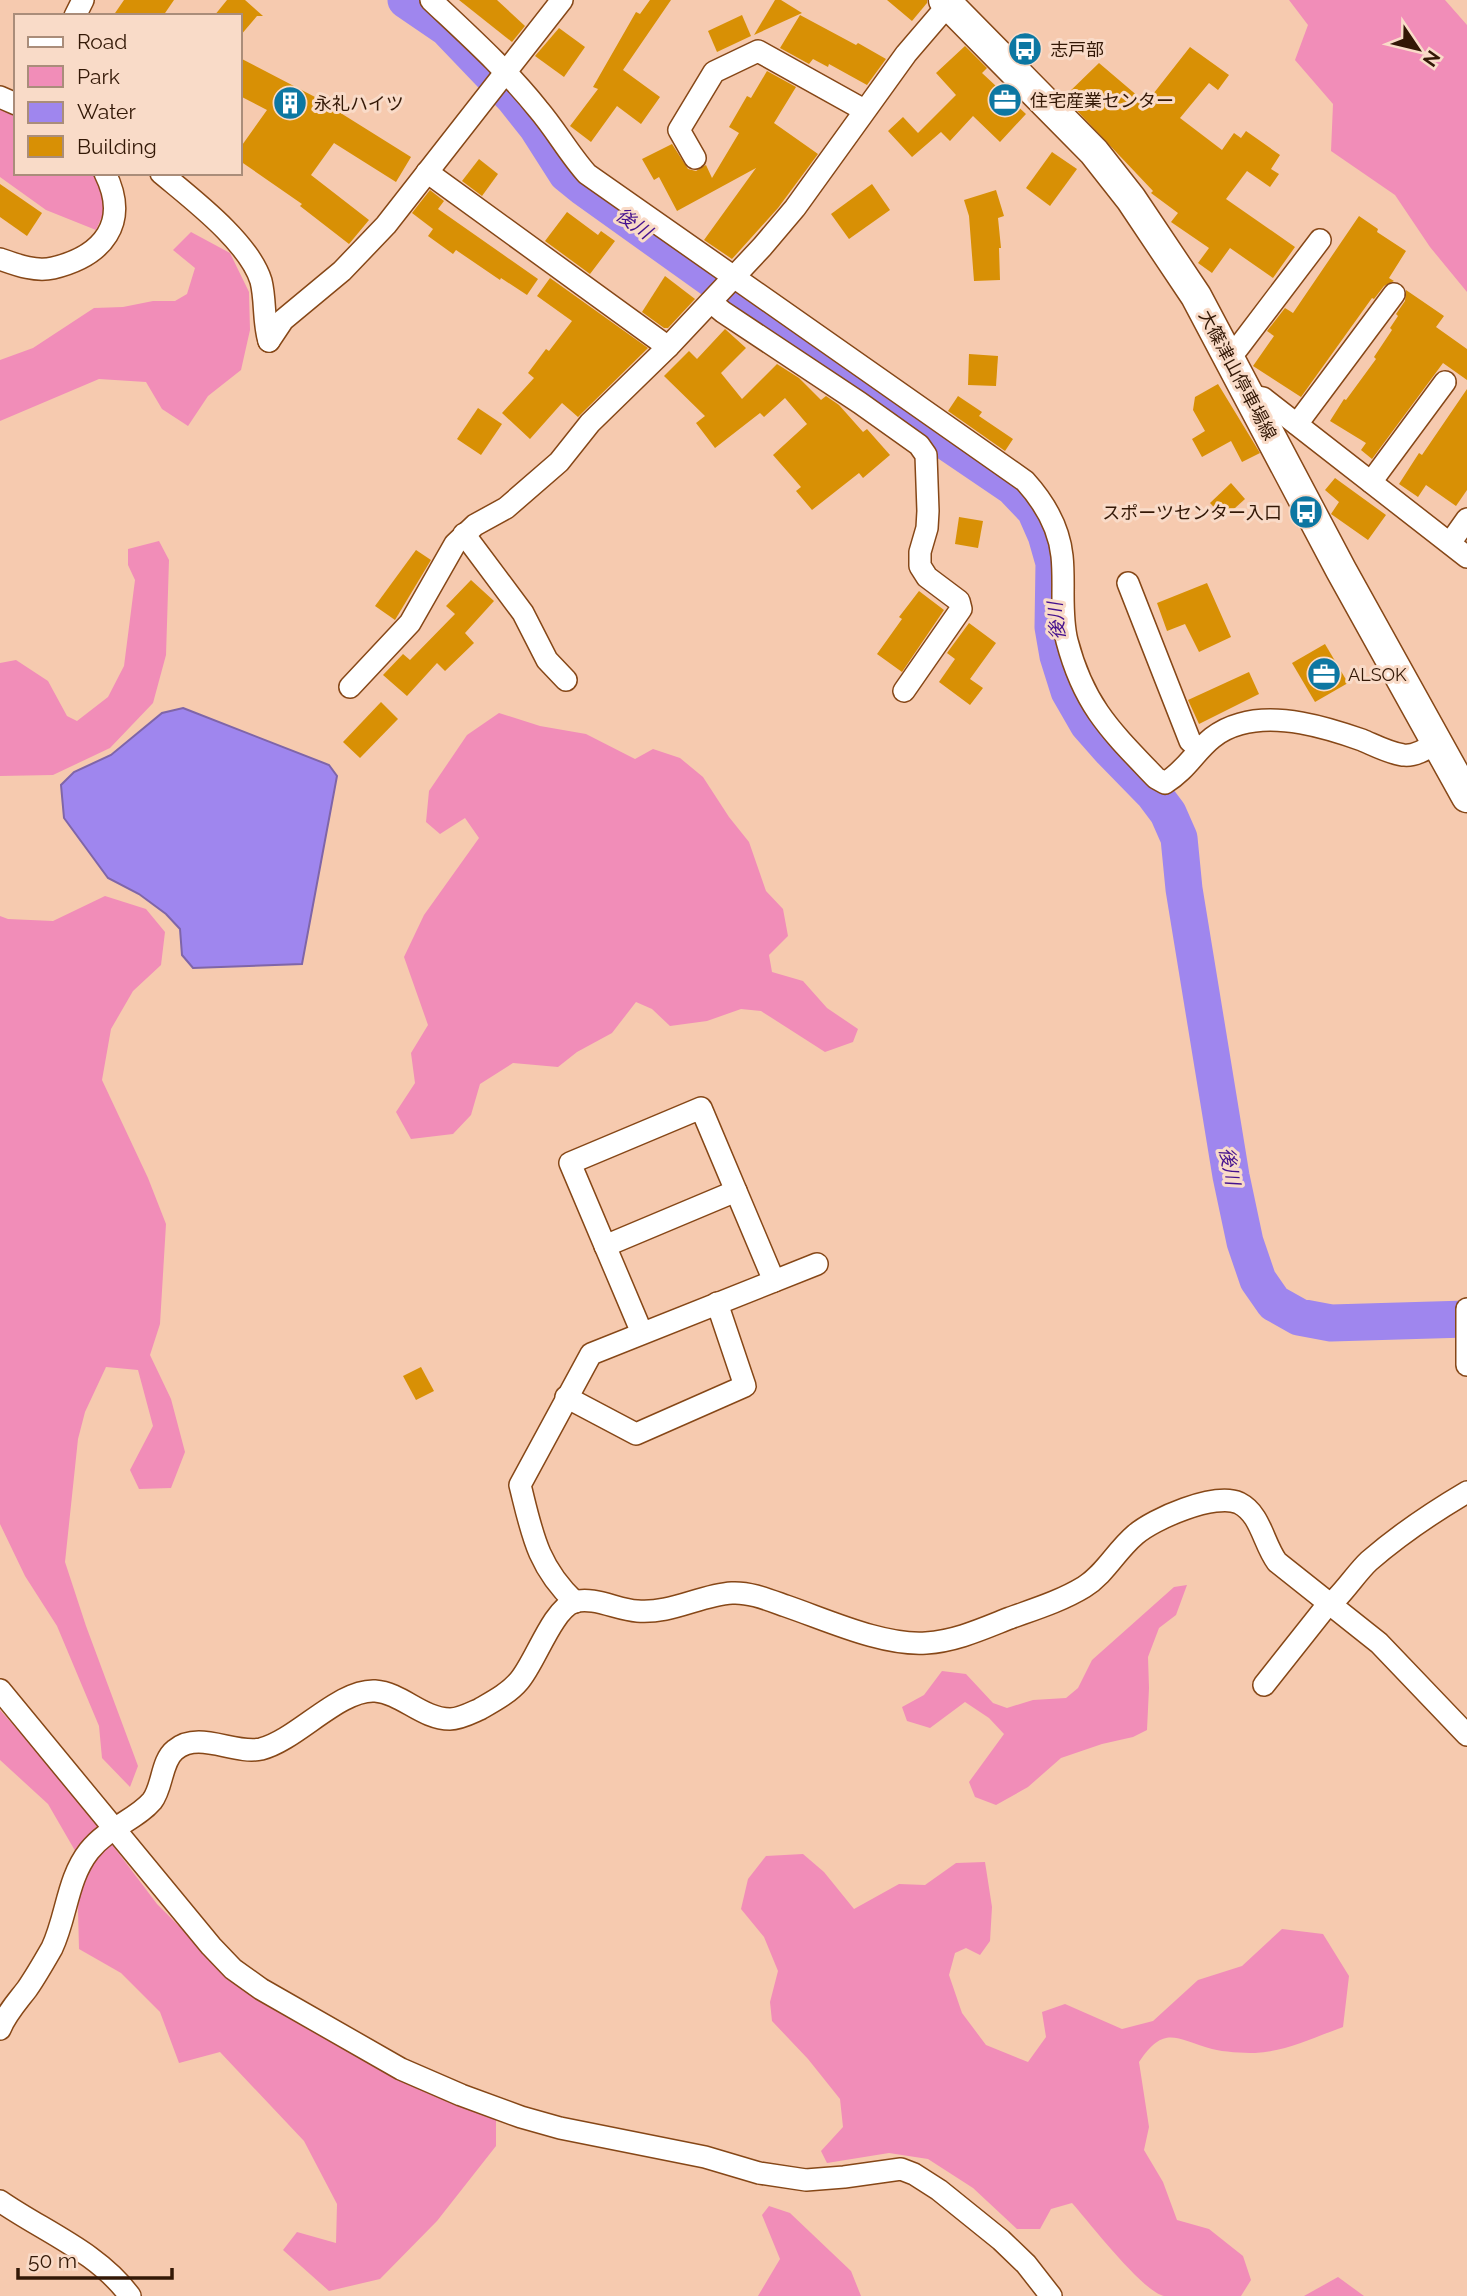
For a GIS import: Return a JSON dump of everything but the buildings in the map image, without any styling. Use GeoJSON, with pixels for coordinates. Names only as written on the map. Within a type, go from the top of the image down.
{"type":"FeatureCollection","features":[{"type":"Feature","properties":{"kind":"main road","name":"大篠津山停車場線"},"geometry":{"type":"LineString","coordinates":[[946,2],[1094,152],[1131,199],[1196,296],[1341,570],[1466,793]]}},
{"type":"Feature","properties":{"kind":"street"},"geometry":{"type":"LineString","coordinates":[[431,0],[499,81],[540,111],[587,174],[724,288],[1025,481],[1043,505],[1058,536],[1062,556],[1066,637],[1075,670],[1089,700],[1105,724],[1156,778],[1164,783],[1176,776],[1220,730],[1241,723],[1264,720],[1337,731],[1404,755],[1422,751],[1438,742]]}},
{"type":"Feature","properties":{"kind":"street"},"geometry":{"type":"LineString","coordinates":[[163,175],[212,216],[240,247],[260,279],[269,341],[283,320],[342,271],[386,225],[562,0]]}},
{"type":"Feature","properties":{"kind":"street"},"geometry":{"type":"LineString","coordinates":[[350,687],[410,623],[455,544],[464,534],[506,508],[549,471],[590,423],[668,347],[795,208],[864,110],[946,2]]}},
{"type":"Feature","properties":{"kind":"street"},"geometry":{"type":"LineString","coordinates":[[695,159],[679,130],[714,72],[758,51],[864,110]]}},
{"type":"Feature","properties":{"kind":"street"},"geometry":{"type":"LineString","coordinates":[[427,172],[668,347]]}},
{"type":"Feature","properties":{"kind":"street"},"geometry":{"type":"LineString","coordinates":[[0,259],[29,268],[52,268],[98,247],[109,235],[116,215],[112,187],[106,175]]}},
{"type":"Feature","properties":{"kind":"street"},"geometry":{"type":"LineString","coordinates":[[1228,356],[1238,348],[1320,240]]}},
{"type":"Feature","properties":{"kind":"street"},"geometry":{"type":"LineString","coordinates":[[724,288],[723,312],[860,403],[919,445],[926,455],[928,512],[920,566],[927,577],[959,601],[961,609],[904,691]]}},
{"type":"Feature","properties":{"kind":"street"},"geometry":{"type":"LineString","coordinates":[[1297,424],[1394,294]]}},
{"type":"Feature","properties":{"kind":"street"},"geometry":{"type":"LineString","coordinates":[[1371,482],[1445,382]]}},
{"type":"Feature","properties":{"kind":"street"},"geometry":{"type":"LineString","coordinates":[[1248,395],[1263,398],[1467,557]]}},
{"type":"Feature","properties":{"kind":"street"},"geometry":{"type":"LineString","coordinates":[[1450,543],[1467,519]]}},
{"type":"Feature","properties":{"kind":"street"},"geometry":{"type":"LineString","coordinates":[[464,534],[523,612],[547,660],[566,680]]}},
{"type":"Feature","properties":{"kind":"street"},"geometry":{"type":"LineString","coordinates":[[1128,583],[1190,741],[1199,749]]}},
{"type":"Feature","properties":{"kind":"street"},"geometry":{"type":"LineString","coordinates":[[642,1333],[570,1163],[701,1108],[774,1281]]}},
{"type":"Feature","properties":{"kind":"street"},"geometry":{"type":"LineString","coordinates":[[605,1246],[736,1191]]}},
{"type":"Feature","properties":{"kind":"street"},"geometry":{"type":"LineString","coordinates":[[575,1602],[549,1574],[533,1536],[520,1485],[590,1354],[817,1264]]}},
{"type":"Feature","properties":{"kind":"street"},"geometry":{"type":"LineString","coordinates":[[566,1397],[636,1434],[746,1386],[717,1303]]}},
{"type":"Feature","properties":{"kind":"street"},"geometry":{"type":"LineString","coordinates":[[1467,1309],[1467,1365]]}},
{"type":"Feature","properties":{"kind":"street"},"geometry":{"type":"LineString","coordinates":[[1264,1685],[1325,1608],[1332,1604],[1346,1584],[1368,1563],[1394,1541],[1467,1492]]}},
{"type":"Feature","properties":{"kind":"street"},"geometry":{"type":"LineString","coordinates":[[0,2029],[55,1942],[75,1875],[87,1853],[113,1827],[150,1803],[158,1791],[169,1757],[175,1749],[188,1744],[206,1743],[247,1750],[261,1749],[279,1741],[350,1697],[372,1691],[393,1696],[424,1713],[449,1719],[467,1715],[497,1700],[519,1682],[552,1626],[564,1609],[575,1602],[590,1602],[638,1612],[669,1609],[732,1593],[758,1596],[880,1637],[918,1644],[948,1642],[1054,1602],[1087,1585],[1139,1531],[1198,1504],[1221,1499],[1237,1502],[1252,1513],[1269,1551],[1277,1562],[1379,1643],[1467,1735]]}},
{"type":"Feature","properties":{"kind":"street"},"geometry":{"type":"LineString","coordinates":[[0,1689],[211,1946],[233,1969],[261,1989],[401,2069],[461,2095],[560,2128],[705,2157],[759,2173],[806,2180],[901,2169],[939,2190],[1001,2240],[1026,2264],[1051,2296]]}},
{"type":"Feature","properties":{"kind":"street"},"geometry":{"type":"LineString","coordinates":[[0,2201],[65,2241],[109,2273],[130,2296]]}},
{"type":"Feature","properties":{"kind":"green space"},"geometry":{"type":"Polygon","coordinates":[[[1289,0],[1445,0],[1467,25],[1467,292],[1430,247],[1395,195],[1331,151],[1333,104],[1295,60],[1308,25],[1289,0]]]}},
{"type":"Feature","properties":{"kind":"green space"},"geometry":{"type":"Polygon","coordinates":[[[0,109],[14,111],[14,175],[98,175],[108,203],[96,230],[46,210],[0,177],[0,109]]]}},
{"type":"Feature","properties":{"kind":"green space"},"geometry":{"type":"Polygon","coordinates":[[[191,232],[230,253],[249,292],[250,330],[241,370],[208,396],[188,426],[162,409],[146,382],[99,379],[0,421],[0,360],[33,348],[94,308],[175,301],[187,294],[195,268],[173,250],[191,232]]]}},
{"type":"Feature","properties":{"kind":"green space"},"geometry":{"type":"Polygon","coordinates":[[[159,541],[169,560],[166,655],[153,703],[110,748],[53,775],[0,776],[0,663],[16,660],[48,681],[67,716],[77,721],[108,697],[124,666],[135,580],[128,565],[128,549],[159,541]]]}},
{"type":"Feature","properties":{"kind":"green space"},"geometry":{"type":"Polygon","coordinates":[[[499,713],[540,726],[586,734],[635,759],[653,749],[680,758],[703,777],[749,842],[766,891],[783,909],[788,936],[769,955],[772,972],[803,981],[827,1008],[858,1029],[853,1042],[825,1052],[761,1011],[741,1009],[707,1021],[670,1026],[652,1009],[636,1002],[612,1033],[577,1052],[558,1067],[513,1063],[480,1084],[471,1115],[453,1134],[411,1139],[396,1112],[415,1083],[411,1053],[428,1025],[404,957],[424,915],[479,838],[465,818],[440,834],[426,822],[429,791],[467,735],[499,713]]]}},
{"type":"Feature","properties":{"kind":"green space"},"geometry":{"type":"Polygon","coordinates":[[[105,896],[146,909],[165,932],[161,965],[133,991],[111,1029],[102,1080],[148,1178],[166,1224],[160,1324],[150,1355],[171,1399],[185,1452],[171,1488],[139,1489],[130,1470],[153,1426],[138,1370],[106,1367],[85,1412],[78,1439],[65,1562],[138,1766],[130,1787],[102,1758],[99,1726],[57,1626],[25,1576],[0,1524],[0,916],[8,919],[53,921],[105,896]]]}},
{"type":"Feature","properties":{"kind":"green space"},"geometry":{"type":"Polygon","coordinates":[[[1187,1585],[1176,1615],[1159,1628],[1148,1657],[1147,1730],[1133,1737],[1061,1758],[1028,1787],[996,1805],[975,1797],[969,1782],[1004,1734],[989,1718],[965,1702],[930,1728],[907,1721],[902,1707],[924,1695],[942,1671],[966,1674],[993,1703],[1007,1708],[1033,1700],[1066,1698],[1078,1688],[1092,1660],[1174,1587],[1187,1585]]]}},
{"type":"Feature","properties":{"kind":"green space"},"geometry":{"type":"Polygon","coordinates":[[[0,1710],[71,1790],[157,1904],[210,1957],[496,2118],[496,2146],[437,2221],[380,2279],[329,2291],[283,2250],[297,2232],[336,2243],[337,2204],[304,2141],[220,2052],[179,2063],[160,2012],[121,1973],[79,1949],[81,1861],[48,1804],[0,1760],[0,1710]]]}},
{"type":"Feature","properties":{"kind":"green space"},"geometry":{"type":"Polygon","coordinates":[[[803,1854],[824,1872],[854,1909],[899,1884],[925,1885],[956,1863],[985,1862],[992,1907],[990,1941],[980,1955],[966,1948],[955,1953],[949,1975],[962,2013],[986,2045],[1028,2062],[1046,2037],[1042,2012],[1065,2004],[1122,2029],[1153,2021],[1198,1980],[1242,1966],[1282,1929],[1323,1934],[1349,1976],[1343,2027],[1288,2047],[1255,2053],[1222,2051],[1179,2039],[1164,2039],[1148,2050],[1139,2062],[1149,2127],[1144,2150],[1163,2182],[1177,2220],[1209,2229],[1243,2256],[1251,2280],[1241,2296],[1164,2296],[1155,2292],[1130,2270],[1072,2203],[1051,2209],[1040,2229],[1017,2229],[973,2188],[928,2159],[889,2153],[827,2163],[821,2151],[843,2127],[840,2099],[808,2059],[772,2021],[770,2002],[778,1971],[764,1937],[741,1909],[748,1879],[766,1856],[803,1854]]]}},
{"type":"Feature","properties":{"kind":"green space"},"geometry":{"type":"Polygon","coordinates":[[[769,2206],[790,2213],[851,2271],[861,2296],[758,2296],[780,2259],[762,2215],[769,2206]]]}},
{"type":"Feature","properties":{"kind":"green space"},"geometry":{"type":"Polygon","coordinates":[[[1338,2277],[1364,2296],[1304,2296],[1338,2277]]]}},
{"type":"Feature","properties":{"kind":"water"},"geometry":{"type":"Polygon","coordinates":[[[183,708],[329,765],[337,776],[302,964],[193,968],[182,955],[180,929],[166,914],[139,894],[108,878],[64,818],[61,785],[74,772],[111,755],[162,713],[183,708]]]}},
{"type":"Feature","properties":{"kind":"waterway","name":"後川"},"geometry":{"type":"LineString","coordinates":[[406,0],[447,28],[514,98],[537,127],[567,174],[583,187],[814,352],[1013,487],[1035,510],[1054,563],[1053,627],[1058,656],[1069,691],[1088,724],[1153,793],[1168,813],[1179,838],[1184,889],[1231,1176],[1245,1242],[1258,1280],[1274,1303],[1299,1317],[1331,1323],[1467,1319]]}},
{"type":"Feature","properties":{"kind":"place","name":"志戸部"},"geometry":{"type":"Point","coordinates":[1025,49]}},
{"type":"Feature","properties":{"kind":"place","name":"住宅産業センター"},"geometry":{"type":"Point","coordinates":[1005,100]}},
{"type":"Feature","properties":{"kind":"place","name":"永礼ハイツ"},"geometry":{"type":"Point","coordinates":[290,103]}},
{"type":"Feature","properties":{"kind":"place","name":"スポーツセンター入口"},"geometry":{"type":"Point","coordinates":[1306,512]}},
{"type":"Feature","properties":{"kind":"place","name":"ALSOK"},"geometry":{"type":"Point","coordinates":[1324,674]}}]}
